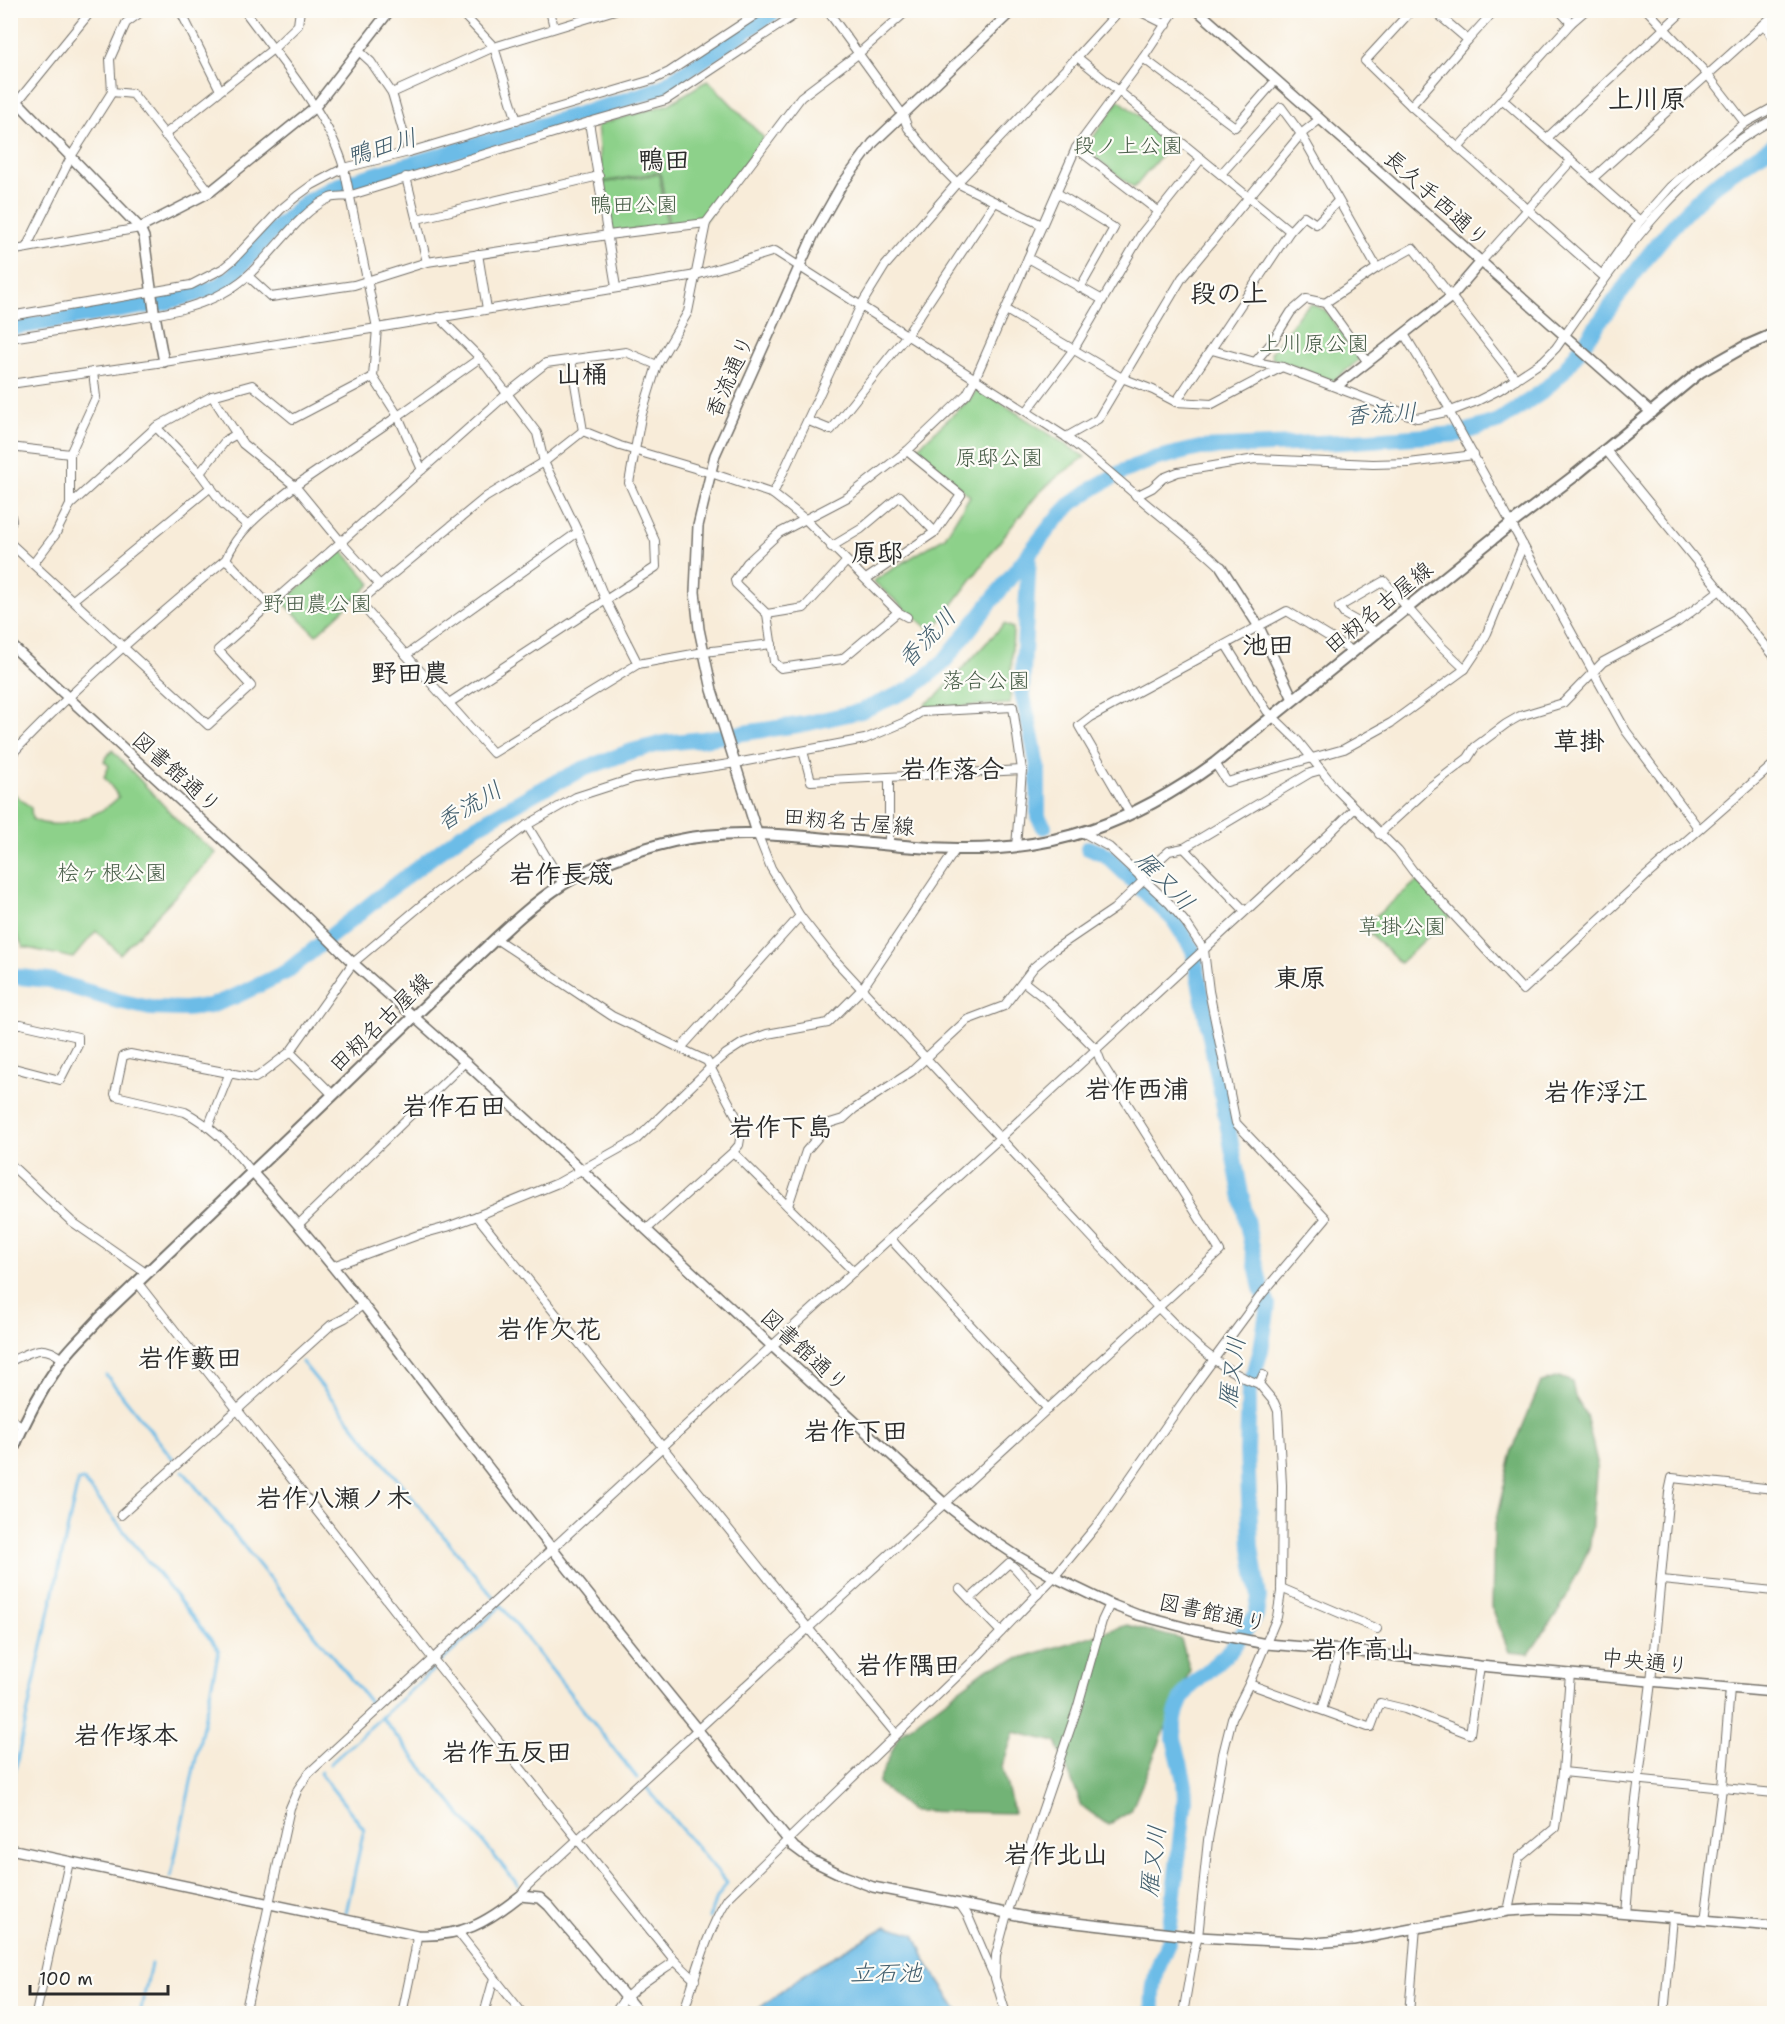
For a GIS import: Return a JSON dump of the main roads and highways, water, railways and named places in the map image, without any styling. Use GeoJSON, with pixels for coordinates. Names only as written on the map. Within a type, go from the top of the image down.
{"type":"FeatureCollection","features":[{"type":"Feature","properties":{"kind":"main road","name":"田籾名古屋線"},"geometry":{"type":"LineString","coordinates":[[10,1456],[22,1426],[63,1359],[100,1318],[413,1016],[528,910],[563,884],[611,861],[673,841],[699,837],[757,833],[956,849],[1016,847],[1084,833],[1130,814],[1175,791],[1215,763],[1511,524],[1652,414],[1700,372],[1744,346],[1774,334]]}},
{"type":"Feature","properties":{"kind":"water","name":"立石池"},"geometry":{"type":"Polygon","coordinates":[[[887,1926],[915,1934],[928,1965],[960,2013],[753,2013],[811,1969],[887,1926]]]}},
{"type":"Feature","properties":{"kind":"waterway","name":"鴨田川"},"geometry":{"type":"LineString","coordinates":[[10,328],[163,303],[206,291],[232,276],[271,233],[306,202],[336,186],[661,88],[777,10]]}},
{"type":"Feature","properties":{"kind":"waterway","name":"香流川"},"geometry":{"type":"LineString","coordinates":[[10,976],[49,980],[118,1001],[150,1008],[185,1009],[210,1006],[286,972],[461,835],[538,791],[583,769],[632,751],[664,743],[804,724],[861,711],[911,689],[942,664],[1053,523],[1072,503],[1124,471],[1154,459],[1200,448],[1458,434],[1499,421],[1542,392],[1561,374],[1649,254],[1688,209],[1734,171],[1774,145]]}},
{"type":"Feature","properties":{"kind":"waterway","name":"雁又川"},"geometry":{"type":"LineString","coordinates":[[1029,554],[1022,692],[1038,767],[1038,817],[1044,827]]}},
{"type":"Feature","properties":{"kind":"waterway","name":"雁又川"},"geometry":{"type":"LineString","coordinates":[[1088,848],[1105,854],[1173,919],[1193,950],[1248,1229],[1261,1288],[1268,1305],[1261,1350],[1249,1390],[1247,1451],[1251,1547],[1259,1597],[1256,1615],[1230,1651],[1189,1688],[1177,1710],[1174,1739],[1184,1780],[1185,1800],[1170,1926]]}},
{"type":"Feature","properties":{"kind":"waterway"},"geometry":{"type":"LineString","coordinates":[[302,1362],[493,1597]]}},
{"type":"Feature","properties":{"kind":"waterway"},"geometry":{"type":"LineString","coordinates":[[106,1375],[174,1460]]}},
{"type":"Feature","properties":{"kind":"waterway"},"geometry":{"type":"LineString","coordinates":[[183,1471],[372,1705]]}},
{"type":"Feature","properties":{"kind":"waterway"},"geometry":{"type":"LineString","coordinates":[[10,1793],[78,1481],[83,1480],[219,1650],[171,1876]]}},
{"type":"Feature","properties":{"kind":"waterway"},"geometry":{"type":"LineString","coordinates":[[441,1662],[501,1606],[499,1604]]}},
{"type":"Feature","properties":{"kind":"waterway"},"geometry":{"type":"LineString","coordinates":[[501,1606],[637,1778]]}},
{"type":"Feature","properties":{"kind":"waterway"},"geometry":{"type":"LineString","coordinates":[[330,1764],[434,1669]]}},
{"type":"Feature","properties":{"kind":"waterway"},"geometry":{"type":"LineString","coordinates":[[381,1717],[518,1885]]}},
{"type":"Feature","properties":{"kind":"waterway"},"geometry":{"type":"LineString","coordinates":[[322,1772],[320,1773],[364,1829],[346,1913]]}},
{"type":"Feature","properties":{"kind":"waterway"},"geometry":{"type":"LineString","coordinates":[[646,1787],[727,1883],[715,1901],[709,1918]]}},
{"type":"Feature","properties":{"kind":"waterway","name":"雁又川"},"geometry":{"type":"LineString","coordinates":[[1153,2014],[1156,1976],[1169,1941]]}},
{"type":"Feature","properties":{"kind":"waterway"},"geometry":{"type":"LineString","coordinates":[[140,2014],[151,1964]]}},
{"type":"Feature","properties":{"kind":"district","name":"上川原"},"geometry":{"type":"Point","coordinates":[1647,99]}},
{"type":"Feature","properties":{"kind":"district","name":"鴨田"},"geometry":{"type":"Point","coordinates":[664,160]}},
{"type":"Feature","properties":{"kind":"district","name":"段の上"},"geometry":{"type":"Point","coordinates":[1229,293]}},
{"type":"Feature","properties":{"kind":"district","name":"山桶"},"geometry":{"type":"Point","coordinates":[582,374]}},
{"type":"Feature","properties":{"kind":"district","name":"原邸"},"geometry":{"type":"Point","coordinates":[877,553]}},
{"type":"Feature","properties":{"kind":"district","name":"池田"},"geometry":{"type":"Point","coordinates":[1268,645]}},
{"type":"Feature","properties":{"kind":"district","name":"野田農"},"geometry":{"type":"Point","coordinates":[410,673]}},
{"type":"Feature","properties":{"kind":"district","name":"草掛"},"geometry":{"type":"Point","coordinates":[1579,741]}},
{"type":"Feature","properties":{"kind":"district","name":"岩作落合"},"geometry":{"type":"Point","coordinates":[952,769]}},
{"type":"Feature","properties":{"kind":"district","name":"岩作長筬"},"geometry":{"type":"Point","coordinates":[561,874]}},
{"type":"Feature","properties":{"kind":"district","name":"東原"},"geometry":{"type":"Point","coordinates":[1300,978]}},
{"type":"Feature","properties":{"kind":"district","name":"岩作西浦"},"geometry":{"type":"Point","coordinates":[1137,1089]}},
{"type":"Feature","properties":{"kind":"district","name":"岩作浮江"},"geometry":{"type":"Point","coordinates":[1596,1092]}},
{"type":"Feature","properties":{"kind":"district","name":"岩作石田"},"geometry":{"type":"Point","coordinates":[454,1106]}},
{"type":"Feature","properties":{"kind":"district","name":"岩作下島"},"geometry":{"type":"Point","coordinates":[781,1127]}},
{"type":"Feature","properties":{"kind":"district","name":"岩作欠花"},"geometry":{"type":"Point","coordinates":[549,1329]}},
{"type":"Feature","properties":{"kind":"district","name":"岩作藪田"},"geometry":{"type":"Point","coordinates":[190,1358]}},
{"type":"Feature","properties":{"kind":"district","name":"岩作下田"},"geometry":{"type":"Point","coordinates":[856,1431]}},
{"type":"Feature","properties":{"kind":"district","name":"岩作八瀬ノ木"},"geometry":{"type":"Point","coordinates":[334,1498]}},
{"type":"Feature","properties":{"kind":"district","name":"岩作高山"},"geometry":{"type":"Point","coordinates":[1363,1649]}},
{"type":"Feature","properties":{"kind":"district","name":"岩作隅田"},"geometry":{"type":"Point","coordinates":[908,1665]}},
{"type":"Feature","properties":{"kind":"district","name":"岩作塚本"},"geometry":{"type":"Point","coordinates":[126,1735]}},
{"type":"Feature","properties":{"kind":"district","name":"岩作五反田"},"geometry":{"type":"Point","coordinates":[507,1752]}},
{"type":"Feature","properties":{"kind":"district","name":"岩作北山"},"geometry":{"type":"Point","coordinates":[1056,1854]}},
{"type":"Feature","properties":{"kind":"park label","name":"段ノ上公園"},"geometry":{"type":"Point","coordinates":[1128,145]}},
{"type":"Feature","properties":{"kind":"park label","name":"鴨田公園"},"geometry":{"type":"Point","coordinates":[634,204]}},
{"type":"Feature","properties":{"kind":"park label","name":"上川原公園"},"geometry":{"type":"Point","coordinates":[1314,343]}},
{"type":"Feature","properties":{"kind":"park label","name":"原邸公園"},"geometry":{"type":"Point","coordinates":[999,457]}},
{"type":"Feature","properties":{"kind":"park label","name":"野田農公園"},"geometry":{"type":"Point","coordinates":[317,603]}},
{"type":"Feature","properties":{"kind":"park label","name":"落合公園"},"geometry":{"type":"Point","coordinates":[986,680]}},
{"type":"Feature","properties":{"kind":"park label","name":"桧ヶ根公園"},"geometry":{"type":"Point","coordinates":[112,872]}},
{"type":"Feature","properties":{"kind":"park label","name":"草掛公園"},"geometry":{"type":"Point","coordinates":[1402,926]}}]}
